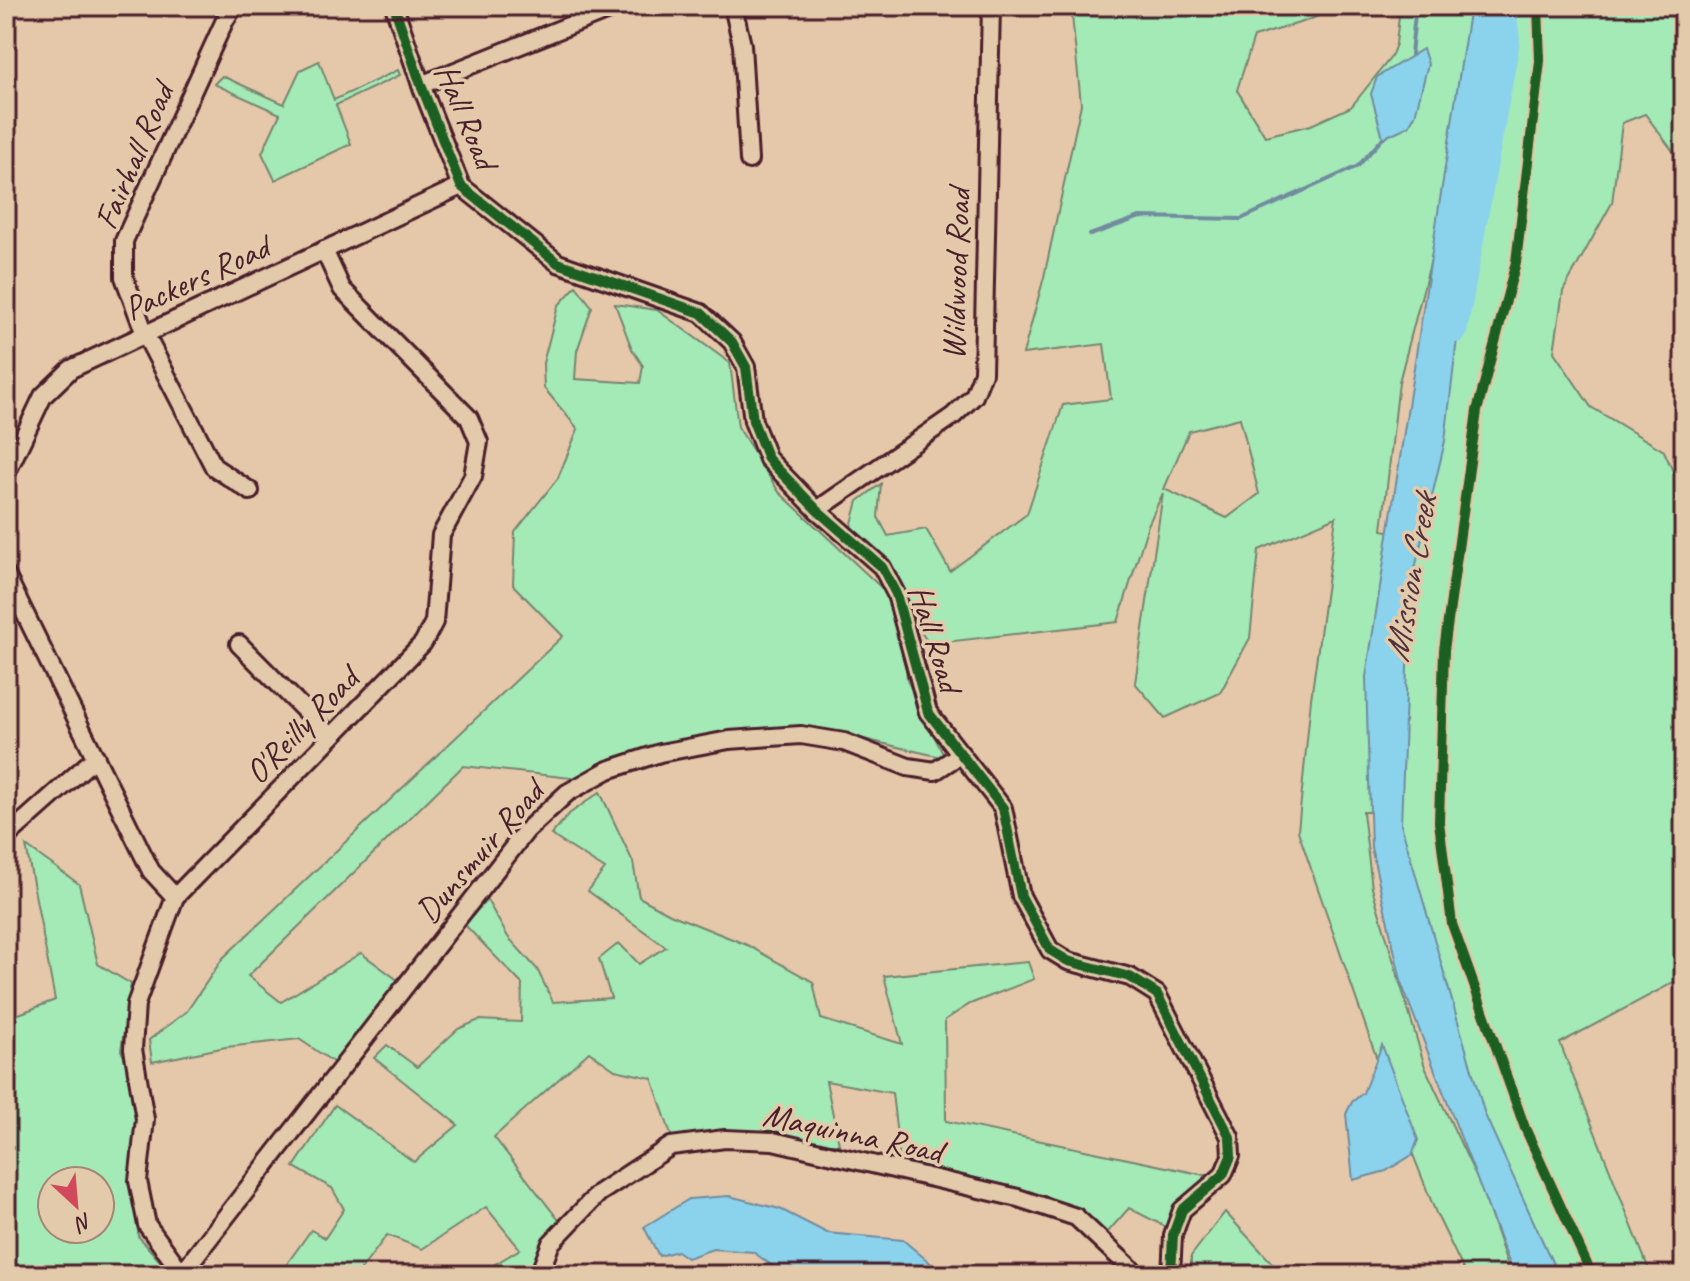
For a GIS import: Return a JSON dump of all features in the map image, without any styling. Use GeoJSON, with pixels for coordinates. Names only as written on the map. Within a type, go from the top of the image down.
{"type":"FeatureCollection","features":[{"type":"Feature","properties":{"kind":"street","name":"Fairhall Road"},"geometry":{"type":"LineString","coordinates":[[234,6],[124,241],[124,277],[145,334],[214,467],[250,491]]}},
{"type":"Feature","properties":{"kind":"street","name":"Hall Road"},"geometry":{"type":"LineString","coordinates":[[394,6],[461,186],[558,263],[701,313],[732,342],[746,367],[753,421],[768,459],[817,510],[882,567],[896,594],[928,712],[1003,808],[1021,896],[1050,950],[1068,961],[1130,977],[1157,994],[1230,1137],[1231,1156],[1223,1175],[1182,1210],[1173,1235],[1171,1275]]}},
{"type":"Feature","properties":{"kind":"street"},"geometry":{"type":"LineString","coordinates":[[421,85],[618,6]]}},
{"type":"Feature","properties":{"kind":"street"},"geometry":{"type":"LineString","coordinates":[[733,6],[742,45],[749,160]]}},
{"type":"Feature","properties":{"kind":"street","name":"Wildwood Road"},"geometry":{"type":"LineString","coordinates":[[817,510],[953,416],[974,396],[983,373],[991,6]]}},
{"type":"Feature","properties":{"kind":"street","name":"Packers Road"},"geometry":{"type":"LineString","coordinates":[[6,474],[43,396],[71,369],[461,186]]}},
{"type":"Feature","properties":{"kind":"street","name":"O'Reilly Road"},"geometry":{"type":"LineString","coordinates":[[183,1274],[147,1225],[138,1181],[145,1119],[133,1049],[136,1004],[175,897],[423,643],[434,622],[441,535],[473,476],[479,442],[469,418],[342,289],[324,250]]}},
{"type":"Feature","properties":{"kind":"street"},"geometry":{"type":"LineString","coordinates":[[6,575],[151,871],[175,897]]}},
{"type":"Feature","properties":{"kind":"street"},"geometry":{"type":"LineString","coordinates":[[239,644],[331,737]]}},
{"type":"Feature","properties":{"kind":"street","name":"Dunsmuir Road"},"geometry":{"type":"LineString","coordinates":[[183,1274],[526,831],[567,793],[608,770],[660,753],[729,740],[801,735],[844,742],[908,767],[935,771],[961,754]]}},
{"type":"Feature","properties":{"kind":"street"},"geometry":{"type":"LineString","coordinates":[[6,837],[96,757]]}},
{"type":"Feature","properties":{"kind":"street","name":"Maquinna Road"},"geometry":{"type":"LineString","coordinates":[[539,1275],[551,1243],[599,1193],[671,1146],[725,1139],[773,1141],[1018,1198],[1076,1217],[1138,1275]]}},
{"type":"Feature","properties":{"kind":"green space"},"geometry":{"type":"Polygon","coordinates":[[[1071,6],[1340,6],[1309,20],[1254,37],[1237,90],[1265,136],[1311,125],[1351,107],[1391,57],[1396,44],[1400,6],[1471,6],[1471,29],[1450,187],[1399,382],[1382,530],[1393,532],[1425,381],[1473,88],[1474,6],[1684,6],[1684,166],[1645,114],[1622,123],[1612,203],[1563,291],[1554,352],[1591,407],[1664,451],[1684,496],[1684,977],[1560,1043],[1651,1275],[1528,1275],[1410,980],[1382,880],[1375,812],[1363,812],[1372,888],[1425,1067],[1481,1187],[1511,1275],[1466,1275],[1436,1213],[1388,1091],[1298,831],[1311,699],[1336,517],[1259,550],[1250,638],[1220,693],[1165,718],[1135,683],[1163,493],[1148,525],[1118,622],[929,644],[851,527],[858,501],[881,484],[878,517],[888,536],[926,529],[950,571],[1027,514],[1063,405],[1111,399],[1104,344],[1023,354],[1044,277],[1081,104],[1071,6]],[[1240,418],[1189,431],[1164,489],[1227,518],[1259,494],[1240,418]]]}},
{"type":"Feature","properties":{"kind":"green space"},"geometry":{"type":"Polygon","coordinates":[[[319,61],[334,100],[398,70],[400,75],[336,105],[351,144],[275,180],[262,153],[280,114],[214,84],[222,76],[284,104],[300,70],[319,61]]]}},
{"type":"Feature","properties":{"kind":"green space"},"geometry":{"type":"Polygon","coordinates":[[[576,286],[592,307],[577,351],[575,379],[640,383],[643,366],[632,349],[615,304],[657,310],[730,363],[738,427],[779,492],[902,607],[907,680],[945,758],[817,728],[676,743],[589,780],[463,766],[248,976],[281,1002],[361,953],[403,984],[339,1066],[299,1039],[226,1047],[152,1062],[149,1040],[187,1011],[223,958],[563,636],[513,585],[515,532],[558,478],[578,429],[544,388],[543,363],[558,306],[576,286]]]}},
{"type":"Feature","properties":{"kind":"green space"},"geometry":{"type":"Polygon","coordinates":[[[600,792],[633,862],[639,897],[670,914],[747,945],[813,982],[821,1019],[902,1044],[884,976],[1028,962],[1034,979],[970,1004],[945,1020],[946,1121],[1209,1176],[1166,1227],[1129,1208],[1099,1242],[1011,1189],[900,1162],[892,1093],[826,1081],[839,1144],[674,1144],[652,1078],[615,1070],[589,1052],[494,1137],[561,1223],[542,1275],[462,1275],[471,1266],[487,1269],[520,1249],[486,1207],[422,1249],[387,1235],[357,1275],[279,1275],[311,1230],[325,1238],[344,1209],[332,1188],[294,1167],[335,1105],[414,1162],[458,1125],[374,1058],[387,1045],[417,1067],[458,1029],[479,1020],[521,1022],[522,984],[464,924],[487,900],[508,937],[537,969],[553,1002],[611,998],[599,959],[619,943],[639,964],[666,947],[588,891],[605,869],[551,835],[569,814],[600,792]]]}},
{"type":"Feature","properties":{"kind":"green space"},"geometry":{"type":"Polygon","coordinates":[[[26,846],[79,884],[98,964],[131,984],[121,1050],[141,1097],[136,1156],[138,1236],[172,1275],[6,1275],[6,1019],[55,1000],[26,846]]]}},
{"type":"Feature","properties":{"kind":"green space"},"geometry":{"type":"Polygon","coordinates":[[[1225,1212],[1283,1275],[1191,1275],[1191,1256],[1225,1212]]]}},
{"type":"Feature","properties":{"kind":"water","name":"Mission Creek"},"geometry":{"type":"Polygon","coordinates":[[[1470,6],[1502,6],[1497,96],[1470,228],[1445,441],[1410,590],[1401,824],[1485,1115],[1558,1275],[1514,1275],[1402,985],[1371,847],[1366,677],[1470,6]]]}},
{"type":"Feature","properties":{"kind":"water"},"geometry":{"type":"Polygon","coordinates":[[[1423,49],[1428,64],[1415,115],[1409,126],[1383,138],[1371,94],[1377,77],[1423,49]]]}},
{"type":"Feature","properties":{"kind":"water"},"geometry":{"type":"Polygon","coordinates":[[[1382,1045],[1418,1140],[1412,1155],[1386,1171],[1353,1180],[1346,1114],[1352,1102],[1363,1093],[1382,1045]]]}},
{"type":"Feature","properties":{"kind":"water"},"geometry":{"type":"Polygon","coordinates":[[[729,1196],[780,1209],[827,1233],[903,1240],[934,1266],[938,1275],[785,1275],[753,1252],[713,1249],[687,1258],[677,1251],[659,1256],[644,1227],[689,1199],[729,1196]]]}},
{"type":"Feature","properties":{"kind":"waterway"},"geometry":{"type":"LineString","coordinates":[[1411,55],[1417,6]]}},
{"type":"Feature","properties":{"kind":"waterway","name":"Mission Creek"},"geometry":{"type":"LineString","coordinates":[[1456,332],[1509,41],[1505,6]]}},
{"type":"Feature","properties":{"kind":"waterway"},"geometry":{"type":"LineString","coordinates":[[1090,235],[1140,217],[1241,219],[1358,166],[1383,138]]}},
{"type":"Feature","properties":{"kind":"cycle path"},"geometry":{"type":"LineString","coordinates":[[394,6],[461,186],[558,263],[701,313],[732,342],[746,367],[753,421],[768,459],[817,510],[882,567],[896,594],[928,712],[1003,808],[1021,896],[1050,950],[1068,961],[1130,977],[1157,994],[1230,1137],[1231,1156],[1223,1175],[1182,1210],[1173,1235],[1171,1275]]}},
{"type":"Feature","properties":{"kind":"cycle path"},"geometry":{"type":"LineString","coordinates":[[1538,6],[1540,61],[1516,262],[1477,411],[1444,650],[1439,822],[1452,924],[1525,1128],[1592,1275]]}}]}
